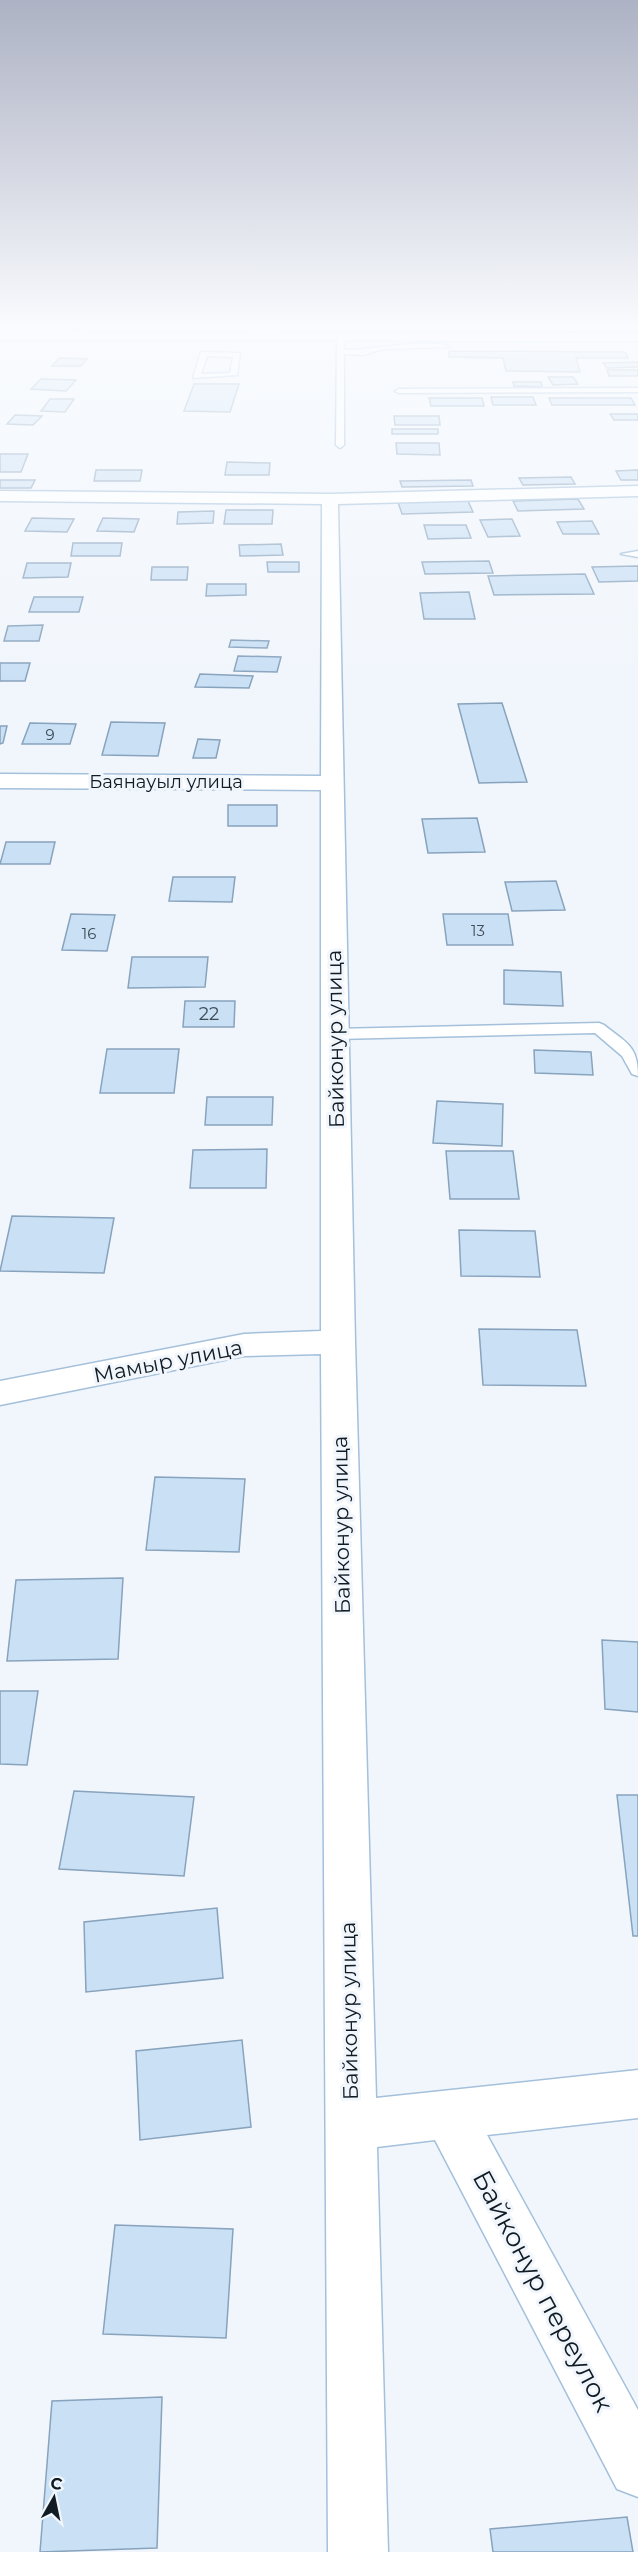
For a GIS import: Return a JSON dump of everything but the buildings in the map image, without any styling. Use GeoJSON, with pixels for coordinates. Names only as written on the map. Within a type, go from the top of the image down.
{"type":"FeatureCollection","features":[{"type":"Feature","properties":{"kind":"street"},"geometry":{"type":"LineString","coordinates":[[0,496],[330,499],[638,491]]}},
{"type":"Feature","properties":{"kind":"street","name":"Байконур улица"},"geometry":{"type":"LineString","coordinates":[[330,499],[338,1342],[358,2552]]}},
{"type":"Feature","properties":{"kind":"street","name":"Баянауыл улица"},"geometry":{"type":"LineString","coordinates":[[0,781],[333,783]]}},
{"type":"Feature","properties":{"kind":"street","name":"Мамыр улица"},"geometry":{"type":"LineString","coordinates":[[0,1393],[244,1345],[338,1342]]}},
{"type":"Feature","properties":{"kind":"street"},"geometry":{"type":"LineString","coordinates":[[351,2125],[638,2094]]}},
{"type":"Feature","properties":{"kind":"street","name":"Байконур переулок"},"geometry":{"type":"LineString","coordinates":[[448,2114],[638,2468]]}},
{"type":"Feature","properties":{"kind":"lane"},"geometry":{"type":"LineString","coordinates":[[626,554],[638,554]]}},
{"type":"Feature","properties":{"kind":"lane"},"geometry":{"type":"LineString","coordinates":[[335,1034],[598,1028],[628,1053],[638,1071]]}}]}
